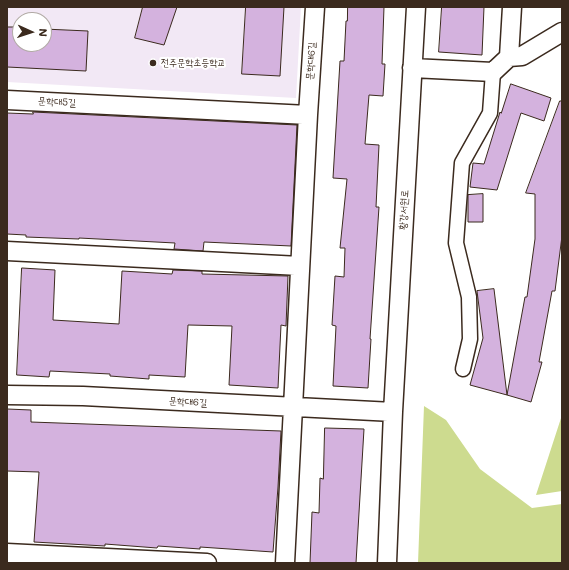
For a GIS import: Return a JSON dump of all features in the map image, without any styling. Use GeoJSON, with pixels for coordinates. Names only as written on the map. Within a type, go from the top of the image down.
{"type":"FeatureCollection","features":[{"type":"Feature","properties":{"kind":"street","name":"문학대6길"},"geometry":{"type":"LineString","coordinates":[[285,563],[315,7]]}},
{"type":"Feature","properties":{"kind":"street","name":"황강서원로"},"geometry":{"type":"LineString","coordinates":[[387,563],[393,412],[416,7]]}},
{"type":"Feature","properties":{"kind":"street"},"geometry":{"type":"LineString","coordinates":[[509,57],[512,7]]}},
{"type":"Feature","properties":{"kind":"street"},"geometry":{"type":"LineString","coordinates":[[463,369],[470,339],[469,296],[456,243],[462,164],[490,114],[493,72],[509,57],[522,56],[562,32]]}},
{"type":"Feature","properties":{"kind":"street"},"geometry":{"type":"LineString","coordinates":[[412,68],[493,72]]}},
{"type":"Feature","properties":{"kind":"street","name":"문학대5길"},"geometry":{"type":"LineString","coordinates":[[7,100],[308,115]]}},
{"type":"Feature","properties":{"kind":"street"},"geometry":{"type":"LineString","coordinates":[[7,251],[300,266]]}},
{"type":"Feature","properties":{"kind":"street","name":"문학대6길"},"geometry":{"type":"LineString","coordinates":[[7,394],[83,396],[293,407]]}},
{"type":"Feature","properties":{"kind":"street"},"geometry":{"type":"LineString","coordinates":[[293,407],[393,412]]}},
{"type":"Feature","properties":{"kind":"street"},"geometry":{"type":"LineString","coordinates":[[7,553],[207,563]]}},
{"type":"Feature","properties":{"kind":"shaded area","name":"전주문학초등학교"},"geometry":{"type":"Polygon","coordinates":[[[7,7],[301,7],[296,98],[7,82],[7,7]]]}},
{"type":"Feature","properties":{"kind":"green space"},"geometry":{"type":"Polygon","coordinates":[[[424,406],[446,420],[480,469],[532,508],[562,504],[562,563],[418,563],[424,406]]]}},
{"type":"Feature","properties":{"kind":"green space"},"geometry":{"type":"Polygon","coordinates":[[[562,415],[562,491],[536,495],[562,415]]]}},
{"type":"Feature","properties":{"kind":"building"},"geometry":{"type":"Polygon","coordinates":[[[143,7],[177,7],[164,45],[135,38],[143,7]]]}},
{"type":"Feature","properties":{"kind":"building"},"geometry":{"type":"Polygon","coordinates":[[[246,7],[284,7],[280,76],[242,74],[246,7]]]}},
{"type":"Feature","properties":{"kind":"building"},"geometry":{"type":"Polygon","coordinates":[[[348,7],[384,7],[382,64],[385,64],[383,96],[369,95],[365,144],[379,145],[376,207],[379,207],[368,388],[333,386],[336,326],[332,325],[335,276],[344,277],[345,248],[340,248],[347,179],[333,178],[340,61],[344,61],[348,7]]]}},
{"type":"Feature","properties":{"kind":"building"},"geometry":{"type":"Polygon","coordinates":[[[442,7],[484,7],[482,55],[439,52],[442,7]]]}},
{"type":"Feature","properties":{"kind":"building"},"geometry":{"type":"Polygon","coordinates":[[[7,27],[12,27],[12,52],[52,52],[52,29],[88,31],[86,71],[7,67],[7,27]]]}},
{"type":"Feature","properties":{"kind":"building"},"geometry":{"type":"Polygon","coordinates":[[[511,84],[551,98],[544,121],[521,113],[497,190],[470,187],[473,163],[484,164],[500,112],[501,113],[511,84]]]}},
{"type":"Feature","properties":{"kind":"building"},"geometry":{"type":"Polygon","coordinates":[[[560,101],[562,101],[562,236],[555,291],[552,291],[539,362],[542,362],[531,402],[507,395],[525,297],[527,297],[535,239],[535,194],[526,193],[560,101]]]}},
{"type":"Feature","properties":{"kind":"building"},"geometry":{"type":"Polygon","coordinates":[[[33,112],[297,125],[291,246],[204,242],[203,251],[174,249],[175,243],[26,237],[26,235],[7,234],[7,113],[33,114],[33,112]]]}},
{"type":"Feature","properties":{"kind":"building"},"geometry":{"type":"Polygon","coordinates":[[[483,194],[483,222],[468,222],[468,195],[483,194]]]}},
{"type":"Feature","properties":{"kind":"building"},"geometry":{"type":"Polygon","coordinates":[[[22,268],[55,270],[53,320],[119,324],[122,271],[172,274],[173,270],[202,271],[202,274],[288,276],[286,326],[281,325],[278,388],[229,385],[232,326],[188,325],[185,377],[149,375],[149,379],[110,376],[110,374],[50,371],[49,377],[17,375],[22,268]]]}},
{"type":"Feature","properties":{"kind":"building"},"geometry":{"type":"Polygon","coordinates":[[[494,289],[507,395],[470,385],[483,338],[477,291],[494,289]]]}},
{"type":"Feature","properties":{"kind":"building"},"geometry":{"type":"Polygon","coordinates":[[[7,409],[31,410],[31,422],[281,431],[273,552],[200,547],[200,549],[158,546],[157,548],[105,544],[105,546],[34,542],[39,472],[7,471],[7,409]]]}},
{"type":"Feature","properties":{"kind":"building"},"geometry":{"type":"Polygon","coordinates":[[[325,428],[364,429],[356,563],[310,563],[312,512],[319,513],[320,478],[323,479],[325,428]]]}},
{"type":"Feature","properties":{"kind":"place","name":"전주문학초등학교"},"geometry":{"type":"Point","coordinates":[153,63]}}]}
